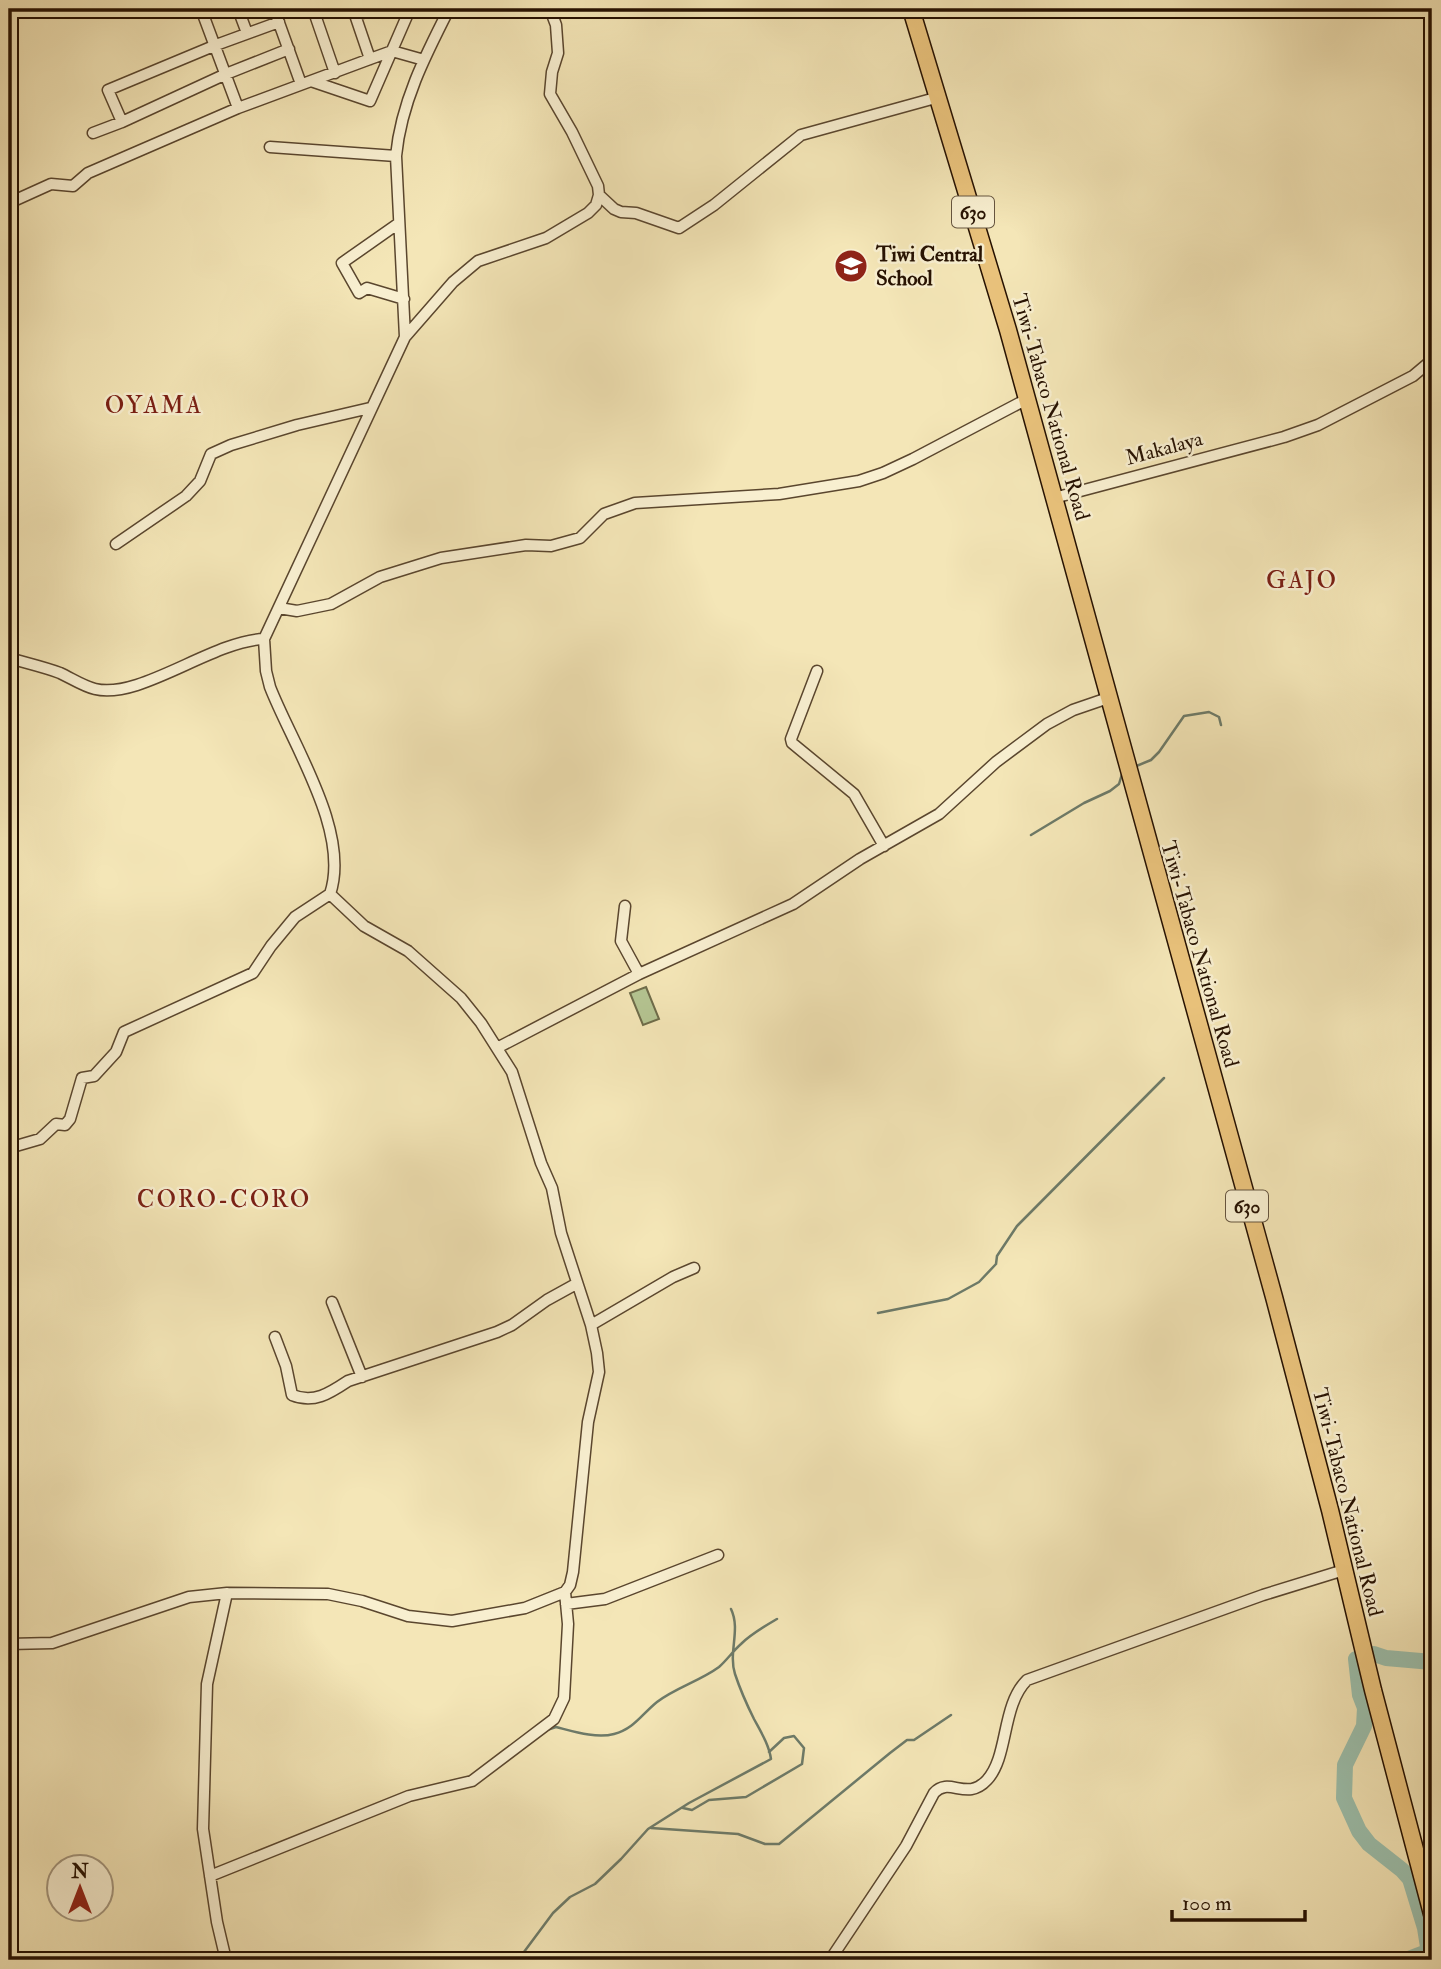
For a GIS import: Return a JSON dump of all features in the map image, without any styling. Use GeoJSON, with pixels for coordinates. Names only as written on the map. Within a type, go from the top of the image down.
{"type":"FeatureCollection","features":[{"type":"Feature","properties":{"kind":"main road","name":"Tiwi-Tabaco National Road"},"geometry":{"type":"LineString","coordinates":[[911,9],[1027,399],[1274,1297],[1432,1914]]}},
{"type":"Feature","properties":{"kind":"street"},"geometry":{"type":"LineString","coordinates":[[201,9],[238,108]]}},
{"type":"Feature","properties":{"kind":"street"},"geometry":{"type":"LineString","coordinates":[[238,9],[247,33]]}},
{"type":"Feature","properties":{"kind":"street"},"geometry":{"type":"LineString","coordinates":[[274,9],[289,50],[306,83],[370,101],[410,9]]}},
{"type":"Feature","properties":{"kind":"street"},"geometry":{"type":"LineString","coordinates":[[313,9],[335,73]]}},
{"type":"Feature","properties":{"kind":"street"},"geometry":{"type":"LineString","coordinates":[[370,59],[354,11],[390,9]]}},
{"type":"Feature","properties":{"kind":"street"},"geometry":{"type":"LineString","coordinates":[[405,337],[396,156],[400,121],[424,60],[449,9]]}},
{"type":"Feature","properties":{"kind":"street"},"geometry":{"type":"LineString","coordinates":[[9,1148],[40,1139],[55,1124],[65,1125],[70,1119],[82,1078],[94,1076],[116,1052],[124,1032],[253,973],[295,917],[330,894],[335,879],[336,861],[326,816],[270,687],[264,639],[405,337],[453,282],[478,261],[546,238],[570,226],[596,205],[598,186],[550,93],[552,72],[558,53],[556,25],[550,9]]}},
{"type":"Feature","properties":{"kind":"street"},"geometry":{"type":"LineString","coordinates":[[122,122],[108,90],[279,22]]}},
{"type":"Feature","properties":{"kind":"street"},"geometry":{"type":"LineString","coordinates":[[93,133],[226,74],[289,50]]}},
{"type":"Feature","properties":{"kind":"street"},"geometry":{"type":"LineString","coordinates":[[9,203],[51,184],[74,186],[88,173],[238,108],[392,51],[424,60]]}},
{"type":"Feature","properties":{"kind":"street"},"geometry":{"type":"LineString","coordinates":[[599,195],[621,212],[636,213],[679,229],[714,205],[802,135],[939,97]]}},
{"type":"Feature","properties":{"kind":"street"},"geometry":{"type":"LineString","coordinates":[[270,146],[396,156]]}},
{"type":"Feature","properties":{"kind":"street"},"geometry":{"type":"LineString","coordinates":[[399,223],[342,263],[359,293],[368,288],[404,299]]}},
{"type":"Feature","properties":{"kind":"street","name":"Makalaya"},"geometry":{"type":"LineString","coordinates":[[1054,498],[1283,437],[1318,425],[1413,376],[1432,360]]}},
{"type":"Feature","properties":{"kind":"street"},"geometry":{"type":"LineString","coordinates":[[279,608],[297,611],[331,604],[380,578],[441,558],[526,545],[551,547],[580,538],[604,514],[635,503],[779,494],[859,481],[913,459],[1027,399]]}},
{"type":"Feature","properties":{"kind":"street"},"geometry":{"type":"LineString","coordinates":[[116,544],[186,496],[200,481],[211,454],[231,445],[297,425],[370,408]]}},
{"type":"Feature","properties":{"kind":"street"},"geometry":{"type":"LineString","coordinates":[[9,658],[57,672],[96,689],[120,688],[146,681],[217,650],[264,639]]}},
{"type":"Feature","properties":{"kind":"street"},"geometry":{"type":"LineString","coordinates":[[817,671],[791,739],[792,743],[853,794],[884,846]]}},
{"type":"Feature","properties":{"kind":"street"},"geometry":{"type":"LineString","coordinates":[[497,1048],[639,974],[774,915],[860,859],[939,814],[996,762],[1047,724],[1073,710],[1108,698]]}},
{"type":"Feature","properties":{"kind":"street"},"geometry":{"type":"LineString","coordinates":[[210,1876],[409,1796],[472,1781],[554,1719],[564,1698],[568,1624],[566,1598],[573,1572],[587,1430],[599,1372],[591,1325],[557,1220],[552,1188],[541,1163],[512,1072],[461,998],[408,951],[365,926],[330,894]]}},
{"type":"Feature","properties":{"kind":"street"},"geometry":{"type":"LineString","coordinates":[[625,906],[621,942],[639,974]]}},
{"type":"Feature","properties":{"kind":"street"},"geometry":{"type":"LineString","coordinates":[[591,1325],[673,1277],[694,1268]]}},
{"type":"Feature","properties":{"kind":"street"},"geometry":{"type":"LineString","coordinates":[[275,1337],[286,1366],[292,1395],[302,1399],[315,1399],[330,1394],[348,1381],[512,1325],[547,1300],[576,1284]]}},
{"type":"Feature","properties":{"kind":"street"},"geometry":{"type":"LineString","coordinates":[[332,1302],[362,1377]]}},
{"type":"Feature","properties":{"kind":"street"},"geometry":{"type":"LineString","coordinates":[[9,1644],[52,1643],[190,1597],[227,1593],[328,1594],[362,1601],[408,1616],[452,1621],[566,1598],[605,1599],[718,1555]]}},
{"type":"Feature","properties":{"kind":"street"},"geometry":{"type":"LineString","coordinates":[[830,1960],[906,1846],[939,1787],[971,1790],[988,1779],[997,1759],[1015,1694],[1027,1680],[1263,1595],[1344,1570]]}},
{"type":"Feature","properties":{"kind":"street"},"geometry":{"type":"LineString","coordinates":[[226,1960],[203,1829],[207,1684],[227,1593]]}},
{"type":"Feature","properties":{"kind":"green space"},"geometry":{"type":"Polygon","coordinates":[[[646,987],[659,1019],[643,1025],[630,993],[646,987]]]}},
{"type":"Feature","properties":{"kind":"waterway"},"geometry":{"type":"LineString","coordinates":[[1134,767],[1151,760],[1159,752],[1184,716],[1209,712],[1219,717],[1221,725]]}},
{"type":"Feature","properties":{"kind":"waterway"},"geometry":{"type":"LineString","coordinates":[[1031,835],[1084,803],[1110,791],[1119,784],[1122,774]]}},
{"type":"Feature","properties":{"kind":"waterway"},"geometry":{"type":"LineString","coordinates":[[878,1313],[948,1299],[979,1282],[996,1264],[997,1256],[1017,1226],[1164,1078]]}},
{"type":"Feature","properties":{"kind":"waterway"},"geometry":{"type":"LineString","coordinates":[[518,1960],[553,1913],[570,1897],[595,1884],[648,1829],[689,1803],[771,1759],[767,1744],[735,1674],[735,1625],[731,1609]]}},
{"type":"Feature","properties":{"kind":"waterway"},"geometry":{"type":"LineString","coordinates":[[547,1730],[556,1727],[600,1736],[621,1732],[664,1697],[719,1667],[745,1640],[777,1619]]}},
{"type":"Feature","properties":{"kind":"waterway"},"geometry":{"type":"LineString","coordinates":[[1406,1960],[1427,1952],[1428,1947],[1410,1879],[1369,1844],[1359,1831],[1344,1798],[1345,1765],[1364,1726],[1365,1708],[1360,1695],[1356,1659],[1374,1654],[1386,1658],[1432,1662]]}},
{"type":"Feature","properties":{"kind":"waterway"},"geometry":{"type":"LineString","coordinates":[[651,1828],[738,1834],[765,1844],[779,1844],[907,1740],[914,1740],[951,1715]]}},
{"type":"Feature","properties":{"kind":"waterway"},"geometry":{"type":"LineString","coordinates":[[683,1808],[692,1810],[709,1800],[746,1797],[802,1764],[804,1748],[794,1736],[784,1738],[769,1752]]}},
{"type":"Feature","properties":{"kind":"place","name":"Tiwi Central School"},"geometry":{"type":"Point","coordinates":[851,266]}},
{"type":"Feature","properties":{"kind":"district","name":"OYAMA"},"geometry":{"type":"Point","coordinates":[154,405]}},
{"type":"Feature","properties":{"kind":"district","name":"GAJO"},"geometry":{"type":"Point","coordinates":[1302,580]}},
{"type":"Feature","properties":{"kind":"district","name":"CORO-CORO"},"geometry":{"type":"Point","coordinates":[224,1199]}}]}
